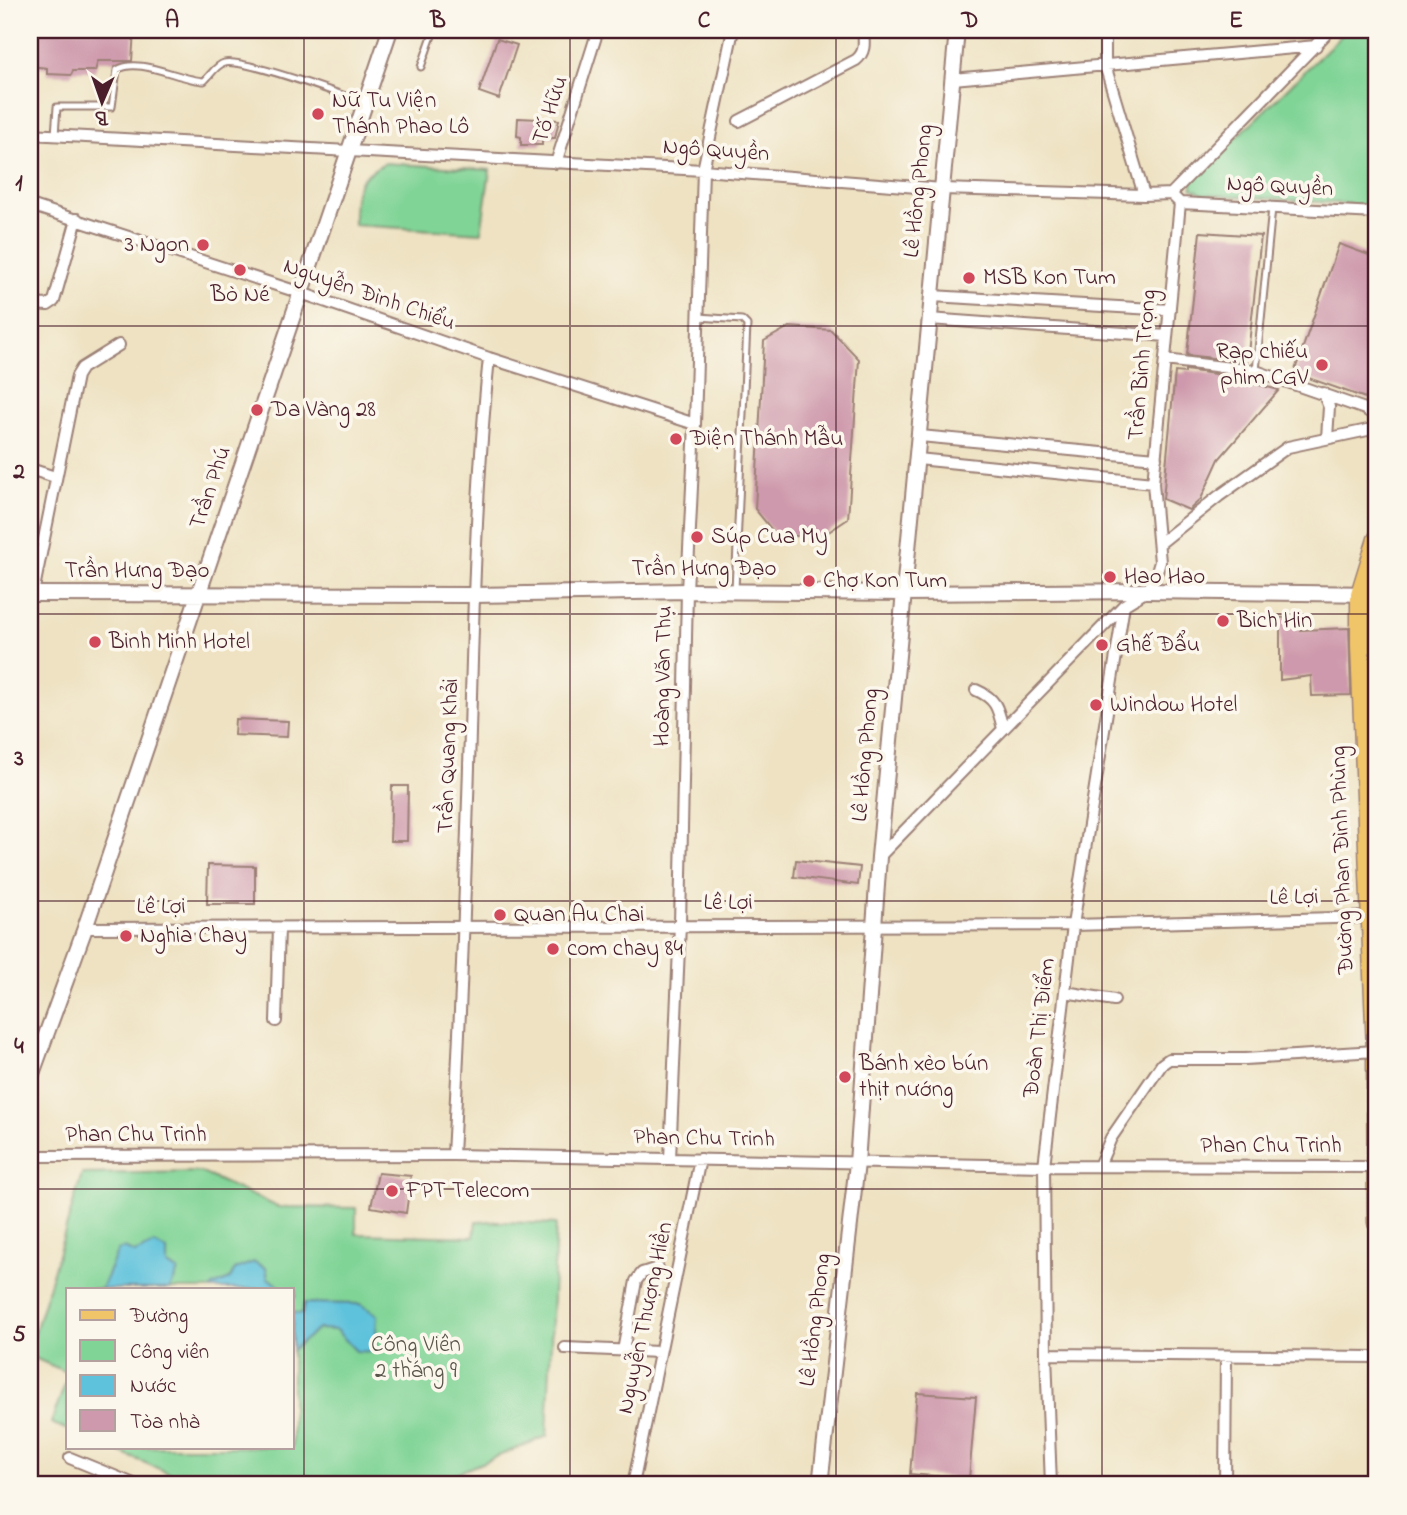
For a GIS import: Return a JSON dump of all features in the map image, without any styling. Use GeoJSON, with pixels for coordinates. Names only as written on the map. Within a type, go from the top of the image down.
{"type":"FeatureCollection","features":[{"type":"Feature","properties":{"kind":"main road","name":"Đường Phan Đình Phùng"},"geometry":{"type":"LineString","coordinates":[[1377,539],[1369,594],[1370,917],[1376,1051],[1377,1223]]}},
{"type":"Feature","properties":{"kind":"street","name":"Trần Phú"},"geometry":{"type":"LineString","coordinates":[[30,1079],[85,928],[390,30]]}},
{"type":"Feature","properties":{"kind":"street","name":"Tố Hữu"},"geometry":{"type":"LineString","coordinates":[[556,163],[598,30]]}},
{"type":"Feature","properties":{"kind":"street","name":"Hoàng Văn Thụ"},"geometry":{"type":"LineString","coordinates":[[670,1159],[680,924],[687,590],[699,317],[702,170],[733,30]]}},
{"type":"Feature","properties":{"kind":"street"},"geometry":{"type":"LineString","coordinates":[[739,121],[856,60],[862,55],[864,48],[863,30]]}},
{"type":"Feature","properties":{"kind":"street","name":"Lê Hồng Phong"},"geometry":{"type":"LineString","coordinates":[[820,1485],[857,1163],[879,858],[957,30]]}},
{"type":"Feature","properties":{"kind":"street"},"geometry":{"type":"LineString","coordinates":[[1105,30],[1105,65],[1144,195]]}},
{"type":"Feature","properties":{"kind":"street","name":"Ngô Quyền"},"geometry":{"type":"LineString","coordinates":[[30,134],[702,170],[942,189],[1171,194],[1330,30]]}},
{"type":"Feature","properties":{"kind":"street"},"geometry":{"type":"LineString","coordinates":[[953,79],[1316,46]]}},
{"type":"Feature","properties":{"kind":"street"},"geometry":{"type":"LineString","coordinates":[[1171,194],[1180,203]]}},
{"type":"Feature","properties":{"kind":"street","name":"Ngô Quyền"},"geometry":{"type":"LineString","coordinates":[[1180,203],[1377,213]]}},
{"type":"Feature","properties":{"kind":"street","name":"Trần Bình Trọng"},"geometry":{"type":"LineString","coordinates":[[1147,591],[1160,562],[1153,482],[1180,203]]}},
{"type":"Feature","properties":{"kind":"street","name":"Nguyễn Đình Chiểu"},"geometry":{"type":"LineString","coordinates":[[30,205],[695,424]]}},
{"type":"Feature","properties":{"kind":"street"},"geometry":{"type":"LineString","coordinates":[[30,304],[48,305],[54,301],[77,219]]}},
{"type":"Feature","properties":{"kind":"street"},"geometry":{"type":"LineString","coordinates":[[932,296],[1170,310]]}},
{"type":"Feature","properties":{"kind":"street"},"geometry":{"type":"LineString","coordinates":[[929,319],[1167,336]]}},
{"type":"Feature","properties":{"kind":"street"},"geometry":{"type":"LineString","coordinates":[[32,594],[77,376],[82,368],[119,345]]}},
{"type":"Feature","properties":{"kind":"street","name":"Trần Quang Khải"},"geometry":{"type":"LineString","coordinates":[[453,1155],[464,927],[474,595],[482,433],[489,358]]}},
{"type":"Feature","properties":{"kind":"street"},"geometry":{"type":"LineString","coordinates":[[1165,360],[1256,371],[1323,393],[1365,410],[1377,418]]}},
{"type":"Feature","properties":{"kind":"street"},"geometry":{"type":"LineString","coordinates":[[1323,393],[1329,407],[1327,438]]}},
{"type":"Feature","properties":{"kind":"street"},"geometry":{"type":"LineString","coordinates":[[1160,544],[1219,496],[1288,447],[1377,428]]}},
{"type":"Feature","properties":{"kind":"street"},"geometry":{"type":"LineString","coordinates":[[920,436],[1156,458]]}},
{"type":"Feature","properties":{"kind":"street"},"geometry":{"type":"LineString","coordinates":[[918,459],[1153,482]]}},
{"type":"Feature","properties":{"kind":"street"},"geometry":{"type":"LineString","coordinates":[[30,469],[55,477]]}},
{"type":"Feature","properties":{"kind":"street","name":"Trần Hưng Đạo"},"geometry":{"type":"LineString","coordinates":[[32,594],[474,595],[687,590],[1369,594]]}},
{"type":"Feature","properties":{"kind":"street"},"geometry":{"type":"LineString","coordinates":[[879,858],[1124,605],[1147,591]]}},
{"type":"Feature","properties":{"kind":"street","name":"Đoàn Thị Điểm"},"geometry":{"type":"LineString","coordinates":[[1051,1485],[1046,1354],[1044,1166],[1073,925],[1124,605]]}},
{"type":"Feature","properties":{"kind":"street"},"geometry":{"type":"LineString","coordinates":[[976,690],[988,695],[994,702],[1003,729]]}},
{"type":"Feature","properties":{"kind":"street","name":"Lê Lợi"},"geometry":{"type":"LineString","coordinates":[[85,928],[680,924],[1073,925],[1370,917]]}},
{"type":"Feature","properties":{"kind":"street"},"geometry":{"type":"LineString","coordinates":[[276,1021],[279,928]]}},
{"type":"Feature","properties":{"kind":"street"},"geometry":{"type":"LineString","coordinates":[[1065,992],[1114,1000]]}},
{"type":"Feature","properties":{"kind":"street"},"geometry":{"type":"LineString","coordinates":[[1099,1166],[1111,1138],[1162,1064],[1169,1059],[1245,1059],[1376,1051]]}},
{"type":"Feature","properties":{"kind":"street","name":"Phan Chu Trinh"},"geometry":{"type":"LineString","coordinates":[[30,1156],[453,1155],[1044,1166],[1377,1167]]}},
{"type":"Feature","properties":{"kind":"street","name":"Nguyễn Thượng Hiền"},"geometry":{"type":"LineString","coordinates":[[633,1485],[700,1159]]}},
{"type":"Feature","properties":{"kind":"street"},"geometry":{"type":"LineString","coordinates":[[623,1351],[636,1281],[642,1273],[659,1268]]}},
{"type":"Feature","properties":{"kind":"street"},"geometry":{"type":"LineString","coordinates":[[565,1348],[659,1352]]}},
{"type":"Feature","properties":{"kind":"street"},"geometry":{"type":"LineString","coordinates":[[1046,1354],[1377,1357]]}},
{"type":"Feature","properties":{"kind":"street"},"geometry":{"type":"LineString","coordinates":[[1225,1485],[1226,1356]]}},
{"type":"Feature","properties":{"kind":"street"},"geometry":{"type":"LineString","coordinates":[[70,1458],[136,1485]]}},
{"type":"Feature","properties":{"kind":"lane"},"geometry":{"type":"LineString","coordinates":[[421,67],[433,30]]}},
{"type":"Feature","properties":{"kind":"lane"},"geometry":{"type":"LineString","coordinates":[[55,135],[57,107],[112,107],[117,70],[123,66],[142,66],[204,81],[220,65],[228,62],[271,72],[365,103]]}},
{"type":"Feature","properties":{"kind":"lane"},"geometry":{"type":"LineString","coordinates":[[1256,371],[1272,208]]}},
{"type":"Feature","properties":{"kind":"lane"},"geometry":{"type":"LineString","coordinates":[[699,317],[742,320],[747,325],[735,591]]}},
{"type":"Feature","properties":{"kind":"green space"},"geometry":{"type":"Polygon","coordinates":[[[1347,30],[1377,30],[1377,206],[1203,194],[1192,188],[1192,181],[1347,30]]]}},
{"type":"Feature","properties":{"kind":"green space"},"geometry":{"type":"Polygon","coordinates":[[[385,163],[490,170],[481,233],[354,225],[356,195],[361,181],[385,163]]]}},
{"type":"Feature","properties":{"kind":"green space","name":"Công Viên 2 tháng 9"},"geometry":{"type":"Polygon","coordinates":[[[200,1172],[278,1207],[356,1208],[356,1234],[474,1237],[476,1221],[556,1224],[547,1436],[428,1485],[198,1485],[109,1448],[294,1448],[294,1288],[66,1288],[66,1372],[30,1356],[82,1174],[200,1172]]]}},
{"type":"Feature","properties":{"kind":"green space"},"geometry":{"type":"Polygon","coordinates":[[[66,1382],[66,1429],[51,1423],[66,1382]]]}},
{"type":"Feature","properties":{"kind":"water"},"geometry":{"type":"Polygon","coordinates":[[[1368,81],[1377,81],[1377,127],[1366,94],[1368,81]]]}},
{"type":"Feature","properties":{"kind":"water"},"geometry":{"type":"Polygon","coordinates":[[[154,1244],[167,1250],[167,1265],[178,1271],[170,1288],[101,1288],[118,1250],[124,1248],[135,1253],[154,1244]]]}},
{"type":"Feature","properties":{"kind":"water"},"geometry":{"type":"Polygon","coordinates":[[[254,1262],[266,1268],[268,1278],[282,1288],[212,1288],[230,1279],[235,1269],[254,1262]]]}},
{"type":"Feature","properties":{"kind":"water"},"geometry":{"type":"Polygon","coordinates":[[[304,1303],[360,1304],[377,1315],[375,1352],[356,1351],[336,1330],[318,1329],[294,1348],[294,1312],[302,1314],[304,1303]]]}},
{"type":"Feature","properties":{"kind":"building"},"geometry":{"type":"Polygon","coordinates":[[[30,30],[134,30],[132,61],[98,61],[95,71],[73,71],[71,75],[47,74],[47,68],[30,66],[30,30]]]}},
{"type":"Feature","properties":{"kind":"building"},"geometry":{"type":"Polygon","coordinates":[[[497,39],[517,45],[499,99],[479,92],[497,39]]]}},
{"type":"Feature","properties":{"kind":"building"},"geometry":{"type":"Polygon","coordinates":[[[518,118],[559,120],[555,138],[542,138],[542,145],[521,145],[521,137],[517,136],[518,118]]]}},
{"type":"Feature","properties":{"kind":"building"},"geometry":{"type":"Polygon","coordinates":[[[1200,232],[1261,236],[1247,362],[1187,355],[1200,232]]]}},
{"type":"Feature","properties":{"kind":"building"},"geometry":{"type":"Polygon","coordinates":[[[1339,244],[1377,258],[1377,402],[1294,373],[1339,244]]]}},
{"type":"Feature","properties":{"kind":"building"},"geometry":{"type":"Polygon","coordinates":[[[789,327],[831,330],[859,359],[848,519],[821,537],[776,535],[755,509],[764,341],[789,327]]]}},
{"type":"Feature","properties":{"kind":"building"},"geometry":{"type":"Polygon","coordinates":[[[1185,370],[1245,378],[1244,381],[1279,390],[1219,459],[1201,499],[1189,510],[1163,499],[1175,372],[1185,373],[1185,370]]]}},
{"type":"Feature","properties":{"kind":"building"},"geometry":{"type":"Polygon","coordinates":[[[1300,616],[1301,630],[1349,628],[1351,695],[1312,696],[1311,676],[1280,680],[1280,618],[1300,616]]]}},
{"type":"Feature","properties":{"kind":"building"},"geometry":{"type":"Polygon","coordinates":[[[235,719],[288,721],[287,737],[234,735],[235,719]]]}},
{"type":"Feature","properties":{"kind":"building"},"geometry":{"type":"Polygon","coordinates":[[[392,786],[408,786],[407,841],[390,841],[392,786]]]}},
{"type":"Feature","properties":{"kind":"building"},"geometry":{"type":"Polygon","coordinates":[[[796,860],[860,867],[858,885],[794,877],[796,860]]]}},
{"type":"Feature","properties":{"kind":"building"},"geometry":{"type":"Polygon","coordinates":[[[208,865],[255,866],[255,904],[207,904],[208,865]]]}},
{"type":"Feature","properties":{"kind":"building","name":"FPT Telecom"},"geometry":{"type":"Polygon","coordinates":[[[378,1173],[411,1176],[406,1213],[371,1207],[378,1173]]]}},
{"type":"Feature","properties":{"kind":"building"},"geometry":{"type":"Polygon","coordinates":[[[917,1393],[976,1397],[969,1479],[910,1474],[917,1393]]]}},
{"type":"Feature","properties":{"kind":"place","name":"Nữ Tu Viện Thánh Phao Lô"},"geometry":{"type":"Point","coordinates":[318,114]}},
{"type":"Feature","properties":{"kind":"place","name":"3 Ngon"},"geometry":{"type":"Point","coordinates":[203,245]}},
{"type":"Feature","properties":{"kind":"place","name":"Bò Né"},"geometry":{"type":"Point","coordinates":[240,270]}},
{"type":"Feature","properties":{"kind":"place","name":"MSB Kon Tum"},"geometry":{"type":"Point","coordinates":[969,278]}},
{"type":"Feature","properties":{"kind":"place","name":"Rạp chiếu phim CGV"},"geometry":{"type":"Point","coordinates":[1322,365]}},
{"type":"Feature","properties":{"kind":"place","name":"Da Vàng 28"},"geometry":{"type":"Point","coordinates":[257,410]}},
{"type":"Feature","properties":{"kind":"place","name":"Điện Thánh Mẫu"},"geometry":{"type":"Point","coordinates":[676,439]}},
{"type":"Feature","properties":{"kind":"place","name":"Súp Cua My"},"geometry":{"type":"Point","coordinates":[697,537]}},
{"type":"Feature","properties":{"kind":"place","name":"Hao Hao"},"geometry":{"type":"Point","coordinates":[1110,577]}},
{"type":"Feature","properties":{"kind":"place","name":"Chợ Kon Tum"},"geometry":{"type":"Point","coordinates":[809,581]}},
{"type":"Feature","properties":{"kind":"place","name":"Bich Hin"},"geometry":{"type":"Point","coordinates":[1223,621]}},
{"type":"Feature","properties":{"kind":"place","name":"Binh Minh Hotel"},"geometry":{"type":"Point","coordinates":[95,642]}},
{"type":"Feature","properties":{"kind":"place","name":"Ghế Đẩu"},"geometry":{"type":"Point","coordinates":[1102,645]}},
{"type":"Feature","properties":{"kind":"place","name":"Window Hotel"},"geometry":{"type":"Point","coordinates":[1096,705]}},
{"type":"Feature","properties":{"kind":"place","name":"Quan Au Chai"},"geometry":{"type":"Point","coordinates":[500,915]}},
{"type":"Feature","properties":{"kind":"place","name":"Nghia Chay"},"geometry":{"type":"Point","coordinates":[126,936]}},
{"type":"Feature","properties":{"kind":"place","name":"com chay 84"},"geometry":{"type":"Point","coordinates":[553,949]}},
{"type":"Feature","properties":{"kind":"place","name":"Bánh xèo bún thịt nướng"},"geometry":{"type":"Point","coordinates":[845,1077]}},
{"type":"Feature","properties":{"kind":"place","name":"FPT Telecom"},"geometry":{"type":"Point","coordinates":[392,1191]}}]}
